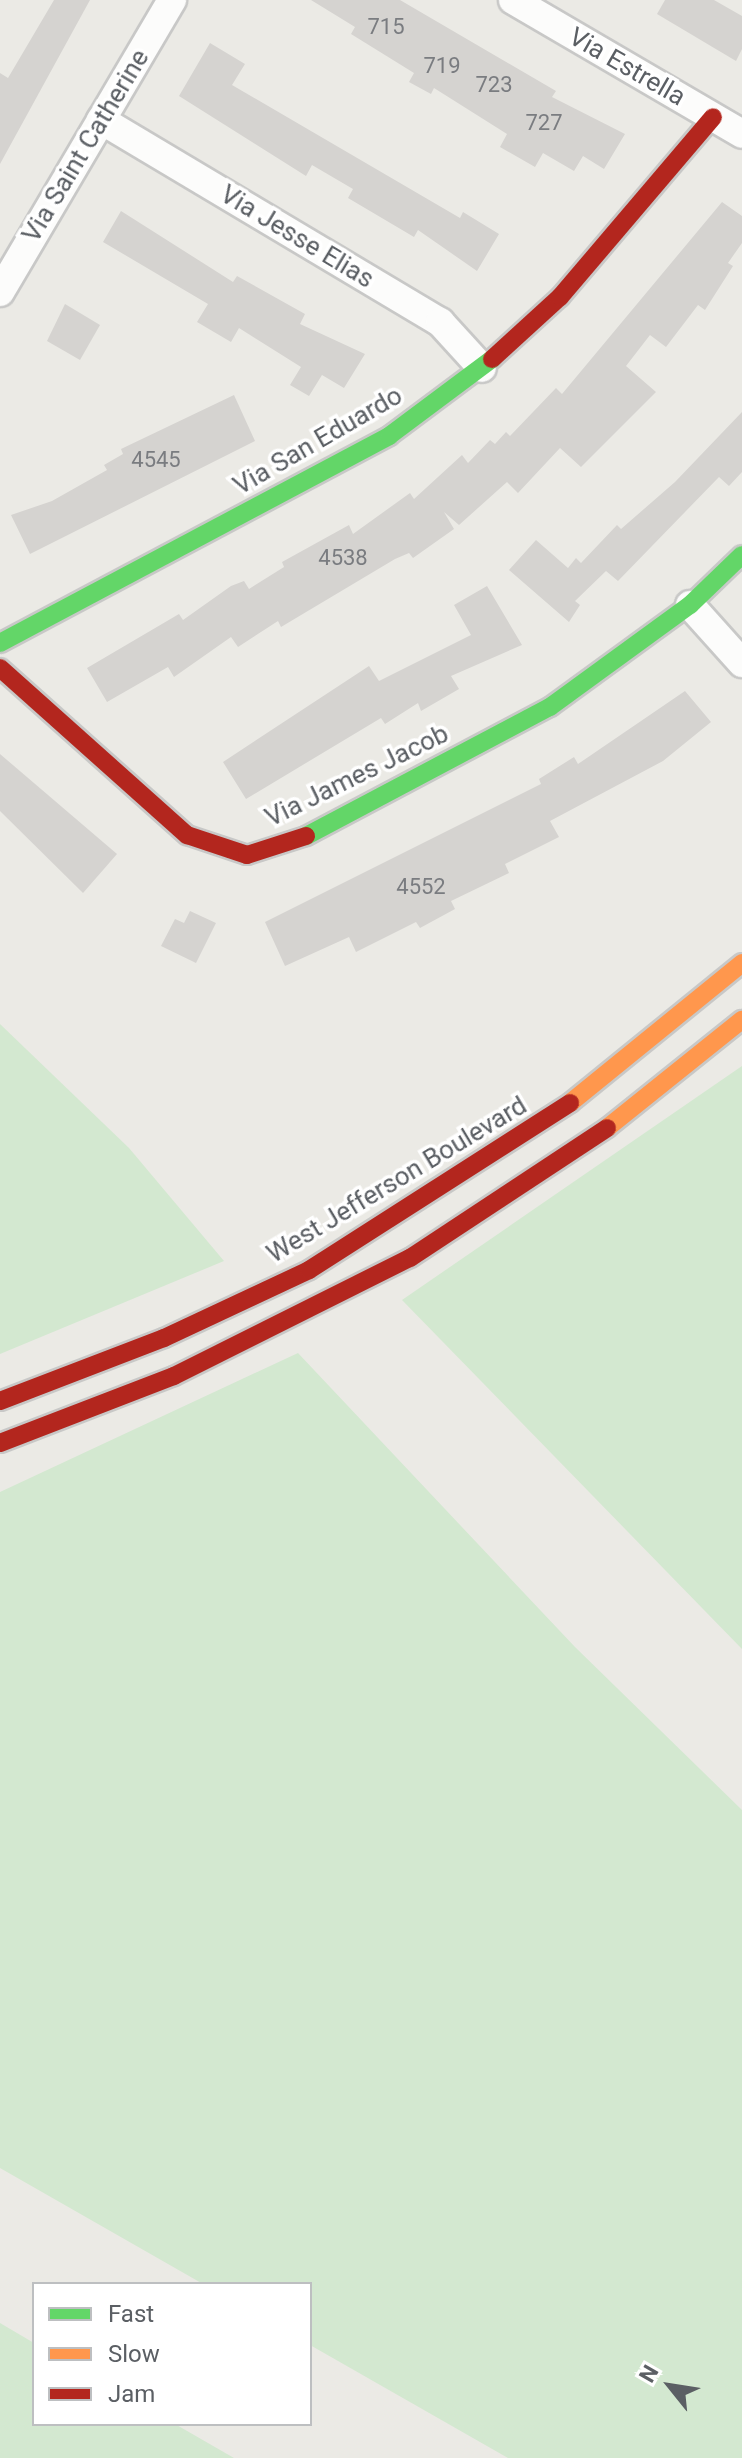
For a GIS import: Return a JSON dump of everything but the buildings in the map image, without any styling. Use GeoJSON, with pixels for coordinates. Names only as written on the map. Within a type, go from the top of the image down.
{"type":"FeatureCollection","features":[{"type":"Feature","properties":{"kind":"street","name":"Via Saint Catherine"},"geometry":{"type":"LineString","coordinates":[[0,292],[172,0]]}},
{"type":"Feature","properties":{"kind":"street","name":"Via Estrella"},"geometry":{"type":"LineString","coordinates":[[513,0],[742,134]]}},
{"type":"Feature","properties":{"kind":"street","name":"Via San Eduardo"},"geometry":{"type":"LineString","coordinates":[[0,643],[389,436],[482,368],[560,297],[713,117]]}},
{"type":"Feature","properties":{"kind":"street","name":"Via Jesse Elias"},"geometry":{"type":"LineString","coordinates":[[101,120],[440,322],[482,368]]}},
{"type":"Feature","properties":{"kind":"street","name":"Via James Jacob"},"geometry":{"type":"LineString","coordinates":[[0,668],[187,835],[247,855],[294,843],[550,707],[690,605],[742,555]]}},
{"type":"Feature","properties":{"kind":"street"},"geometry":{"type":"LineString","coordinates":[[690,605],[742,663]]}},
{"type":"Feature","properties":{"kind":"street","name":"West Jefferson Boulevard"},"geometry":{"type":"LineString","coordinates":[[3,1400],[164,1338],[309,1270],[484,1164],[588,1091],[742,963]]}},
{"type":"Feature","properties":{"kind":"street"},"geometry":{"type":"LineString","coordinates":[[0,1443],[174,1376],[410,1258],[595,1138],[742,1020]]}},
{"type":"Feature","properties":{"kind":"street"},"geometry":{"type":"LineString","coordinates":[[3,1400],[20,1435]]}},
{"type":"Feature","properties":{"kind":"green space"},"geometry":{"type":"Polygon","coordinates":[[[0,1024],[129,1148],[224,1261],[0,1354],[0,1024]]]}},
{"type":"Feature","properties":{"kind":"green space"},"geometry":{"type":"Polygon","coordinates":[[[742,1066],[742,1649],[402,1300],[742,1066]]]}},
{"type":"Feature","properties":{"kind":"green space"},"geometry":{"type":"Polygon","coordinates":[[[298,1353],[575,1647],[742,1810],[742,2458],[508,2458],[312,2346],[312,2282],[200,2282],[0,2168],[0,1492],[298,1353]]]}},
{"type":"Feature","properties":{"kind":"green space"},"geometry":{"type":"Polygon","coordinates":[[[0,2323],[32,2342],[32,2426],[178,2426],[234,2458],[0,2458],[0,2323]]]}},
{"type":"Feature","properties":{"kind":"traffic: fast"},"geometry":{"type":"LineString","coordinates":[[0,643],[389,436],[492,359]]}},
{"type":"Feature","properties":{"kind":"traffic: fast"},"geometry":{"type":"LineString","coordinates":[[306,836],[550,707],[690,605],[742,555]]}},
{"type":"Feature","properties":{"kind":"traffic: slow"},"geometry":{"type":"LineString","coordinates":[[570,1103],[742,963]]}},
{"type":"Feature","properties":{"kind":"traffic: slow"},"geometry":{"type":"LineString","coordinates":[[607,1128],[742,1020]]}},
{"type":"Feature","properties":{"kind":"traffic: jam"},"geometry":{"type":"LineString","coordinates":[[492,359],[560,297],[713,117]]}},
{"type":"Feature","properties":{"kind":"traffic: jam"},"geometry":{"type":"LineString","coordinates":[[0,668],[187,835],[247,855],[306,836]]}},
{"type":"Feature","properties":{"kind":"traffic: jam"},"geometry":{"type":"LineString","coordinates":[[0,1401],[164,1338],[309,1270],[570,1103]]}},
{"type":"Feature","properties":{"kind":"traffic: jam"},"geometry":{"type":"LineString","coordinates":[[0,1443],[174,1376],[410,1258],[607,1128]]}}]}
